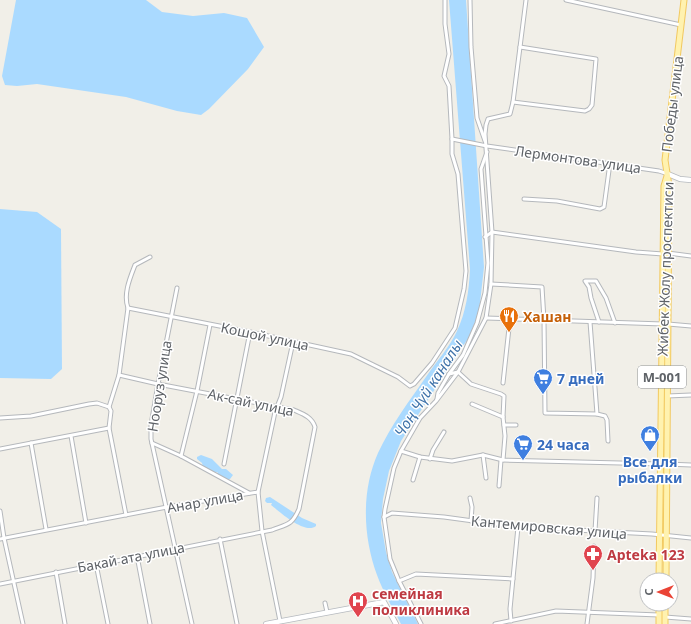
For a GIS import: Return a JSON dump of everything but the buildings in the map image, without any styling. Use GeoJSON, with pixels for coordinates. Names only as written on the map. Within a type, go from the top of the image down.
{"type":"FeatureCollection","features":[{"type":"Feature","properties":{"kind":"main road","name":"Победы улица"},"geometry":{"type":"LineString","coordinates":[[665,160],[684,0]]}},
{"type":"Feature","properties":{"kind":"main road","name":"Жибек Жолу проспектиси"},"geometry":{"type":"LineString","coordinates":[[665,160],[669,186],[666,253],[664,396],[666,572]]}},
{"type":"Feature","properties":{"kind":"main road","name":"Жибек Жолу проспектиси"},"geometry":{"type":"LineString","coordinates":[[660,572],[660,535],[664,464]]}},
{"type":"Feature","properties":{"kind":"main road"},"geometry":{"type":"LineString","coordinates":[[665,612],[665,624]]}},
{"type":"Feature","properties":{"kind":"main road"},"geometry":{"type":"LineString","coordinates":[[659,615],[659,624]]}},
{"type":"Feature","properties":{"kind":"street"},"geometry":{"type":"LineString","coordinates":[[444,0],[445,24],[450,54],[444,76],[449,86],[454,139]]}},
{"type":"Feature","properties":{"kind":"street"},"geometry":{"type":"LineString","coordinates":[[470,0],[471,46],[477,118],[487,146]]}},
{"type":"Feature","properties":{"kind":"street"},"geometry":{"type":"LineString","coordinates":[[421,624],[390,559],[384,517],[388,489],[401,451],[420,418],[458,372],[486,318],[491,284],[492,232],[485,134],[486,125],[488,119],[510,114],[513,102],[526,0]]}},
{"type":"Feature","properties":{"kind":"street"},"geometry":{"type":"LineString","coordinates":[[566,0],[681,25]]}},
{"type":"Feature","properties":{"kind":"street"},"geometry":{"type":"LineString","coordinates":[[513,102],[585,111],[592,105],[596,59],[520,47]]}},
{"type":"Feature","properties":{"kind":"street","name":"Лермонтова улица"},"geometry":{"type":"LineString","coordinates":[[454,139],[487,146],[660,171],[680,179],[691,180]]}},
{"type":"Feature","properties":{"kind":"street","name":"Кошой улица"},"geometry":{"type":"LineString","coordinates":[[128,308],[351,354],[398,377],[410,386],[414,384],[432,363],[455,328],[464,289],[466,271],[458,174],[452,154],[454,139]]}},
{"type":"Feature","properties":{"kind":"street"},"geometry":{"type":"LineString","coordinates":[[436,400],[438,393],[449,374],[463,355],[477,323],[486,285],[488,263],[480,168],[487,152]]}},
{"type":"Feature","properties":{"kind":"street"},"geometry":{"type":"LineString","coordinates":[[524,199],[557,201],[600,209],[604,207],[610,163]]}},
{"type":"Feature","properties":{"kind":"street"},"geometry":{"type":"LineString","coordinates":[[485,237],[492,232],[636,252],[691,256]]}},
{"type":"Feature","properties":{"kind":"street"},"geometry":{"type":"LineString","coordinates":[[109,407],[119,375],[128,308],[126,302],[128,281],[135,265],[150,257]]}},
{"type":"Feature","properties":{"kind":"street"},"geometry":{"type":"LineString","coordinates":[[599,322],[590,298],[589,287],[585,281],[596,281],[606,298],[615,323]]}},
{"type":"Feature","properties":{"kind":"street"},"geometry":{"type":"LineString","coordinates":[[491,284],[542,287],[544,320],[545,413],[597,414],[606,416],[608,441]]}},
{"type":"Feature","properties":{"kind":"street","name":"Нооруз улица"},"geometry":{"type":"LineString","coordinates":[[177,288],[151,426],[152,443],[192,624]]}},
{"type":"Feature","properties":{"kind":"street"},"geometry":{"type":"LineString","coordinates":[[477,323],[486,318],[510,318],[691,326]]}},
{"type":"Feature","properties":{"kind":"street"},"geometry":{"type":"LineString","coordinates":[[503,383],[510,318]]}},
{"type":"Feature","properties":{"kind":"street"},"geometry":{"type":"LineString","coordinates":[[590,322],[597,414]]}},
{"type":"Feature","properties":{"kind":"street"},"geometry":{"type":"LineString","coordinates":[[181,456],[197,391],[210,325]]}},
{"type":"Feature","properties":{"kind":"street"},"geometry":{"type":"LineString","coordinates":[[224,464],[250,332]]}},
{"type":"Feature","properties":{"kind":"street","name":"Анар улица"},"geometry":{"type":"LineString","coordinates":[[2,538],[167,507],[258,492],[293,342]]}},
{"type":"Feature","properties":{"kind":"street"},"geometry":{"type":"LineString","coordinates":[[449,374],[458,372]]}},
{"type":"Feature","properties":{"kind":"street"},"geometry":{"type":"LineString","coordinates":[[458,372],[471,384],[504,396],[503,417],[505,436],[499,486]]}},
{"type":"Feature","properties":{"kind":"street","name":"Ак-сай улица"},"geometry":{"type":"LineString","coordinates":[[119,375],[294,410],[311,418],[316,427],[297,513],[291,523],[262,532]]}},
{"type":"Feature","properties":{"kind":"street"},"geometry":{"type":"LineString","coordinates":[[664,396],[691,395]]}},
{"type":"Feature","properties":{"kind":"street"},"geometry":{"type":"LineString","coordinates":[[0,418],[31,416],[97,403],[109,407],[112,411],[110,428],[126,515]]}},
{"type":"Feature","properties":{"kind":"street"},"geometry":{"type":"LineString","coordinates":[[472,404],[503,417]]}},
{"type":"Feature","properties":{"kind":"street"},"geometry":{"type":"LineString","coordinates":[[504,425],[516,425]]}},
{"type":"Feature","properties":{"kind":"street"},"geometry":{"type":"LineString","coordinates":[[0,449],[110,428]]}},
{"type":"Feature","properties":{"kind":"street"},"geometry":{"type":"LineString","coordinates":[[430,459],[433,450],[444,432]]}},
{"type":"Feature","properties":{"kind":"street"},"geometry":{"type":"LineString","coordinates":[[71,436],[86,523]]}},
{"type":"Feature","properties":{"kind":"street"},"geometry":{"type":"LineString","coordinates":[[31,443],[46,529]]}},
{"type":"Feature","properties":{"kind":"street"},"geometry":{"type":"LineString","coordinates":[[152,443],[181,456],[249,493]]}},
{"type":"Feature","properties":{"kind":"street"},"geometry":{"type":"LineString","coordinates":[[401,451],[430,459],[452,461],[483,455],[502,460],[691,465]]}},
{"type":"Feature","properties":{"kind":"street"},"geometry":{"type":"LineString","coordinates":[[483,455],[486,478]]}},
{"type":"Feature","properties":{"kind":"street"},"geometry":{"type":"LineString","coordinates":[[413,480],[420,457]]}},
{"type":"Feature","properties":{"kind":"street"},"geometry":{"type":"LineString","coordinates":[[258,492],[262,532],[280,621]]}},
{"type":"Feature","properties":{"kind":"street"},"geometry":{"type":"LineString","coordinates":[[470,498],[472,507],[472,521]]}},
{"type":"Feature","properties":{"kind":"street"},"geometry":{"type":"LineString","coordinates":[[595,532],[597,498]]}},
{"type":"Feature","properties":{"kind":"street"},"geometry":{"type":"LineString","coordinates":[[0,511],[2,538],[14,580],[23,624]]}},
{"type":"Feature","properties":{"kind":"street","name":"Кантемировская улица"},"geometry":{"type":"LineString","coordinates":[[384,517],[392,513],[444,517],[518,527],[691,538]]}},
{"type":"Feature","properties":{"kind":"street"},"geometry":{"type":"LineString","coordinates":[[510,621],[518,527]]}},
{"type":"Feature","properties":{"kind":"street","name":"Бакай ата улица"},"geometry":{"type":"LineString","coordinates":[[0,584],[220,539],[262,532]]}},
{"type":"Feature","properties":{"kind":"street"},"geometry":{"type":"LineString","coordinates":[[220,539],[237,624]]}},
{"type":"Feature","properties":{"kind":"street"},"geometry":{"type":"LineString","coordinates":[[587,624],[593,578],[594,546]]}},
{"type":"Feature","properties":{"kind":"street"},"geometry":{"type":"LineString","coordinates":[[137,556],[150,624]]}},
{"type":"Feature","properties":{"kind":"street"},"geometry":{"type":"LineString","coordinates":[[96,564],[108,624]]}},
{"type":"Feature","properties":{"kind":"street"},"geometry":{"type":"LineString","coordinates":[[56,572],[65,624]]}},
{"type":"Feature","properties":{"kind":"street"},"geometry":{"type":"LineString","coordinates":[[399,580],[416,574],[513,579]]}},
{"type":"Feature","properties":{"kind":"street"},"geometry":{"type":"LineString","coordinates":[[266,624],[384,602],[396,624]]}},
{"type":"Feature","properties":{"kind":"street"},"geometry":{"type":"LineString","coordinates":[[325,603],[327,612]]}},
{"type":"Feature","properties":{"kind":"street"},"geometry":{"type":"LineString","coordinates":[[495,624],[556,611],[659,615],[665,617],[691,619]]}},
{"type":"Feature","properties":{"kind":"water"},"geometry":{"type":"Polygon","coordinates":[[[16,0],[146,0],[162,12],[193,16],[224,13],[247,18],[264,47],[248,69],[209,109],[201,115],[177,111],[126,97],[37,84],[17,86],[5,85],[2,76],[16,0]]]}},
{"type":"Feature","properties":{"kind":"water","name":"Чоң Чүй каналы"},"geometry":{"type":"Polygon","coordinates":[[[449,0],[466,0],[484,267],[479,312],[469,337],[401,441],[389,471],[383,499],[381,523],[386,552],[392,572],[418,624],[401,624],[382,588],[372,560],[367,530],[367,498],[369,483],[378,453],[401,413],[448,347],[463,316],[468,293],[470,269],[449,0]]]}},
{"type":"Feature","properties":{"kind":"water"},"geometry":{"type":"Polygon","coordinates":[[[0,209],[37,212],[61,229],[62,369],[51,379],[0,378],[0,209]]]}},
{"type":"Feature","properties":{"kind":"water"},"geometry":{"type":"Polygon","coordinates":[[[201,455],[212,459],[222,469],[226,469],[233,475],[230,479],[225,480],[217,475],[217,472],[214,473],[203,467],[202,463],[197,459],[197,457],[201,455]]]}},
{"type":"Feature","properties":{"kind":"water"},"geometry":{"type":"Polygon","coordinates":[[[270,497],[302,518],[316,524],[316,526],[306,528],[293,522],[271,505],[272,503],[267,503],[265,501],[266,498],[270,497]]]}},
{"type":"Feature","properties":{"kind":"place","name":"Хашан"},"geometry":{"type":"Point","coordinates":[509,333]}},
{"type":"Feature","properties":{"kind":"place","name":"7 дней"},"geometry":{"type":"Point","coordinates":[543,395]}},
{"type":"Feature","properties":{"kind":"place","name":"Все для рыбалки"},"geometry":{"type":"Point","coordinates":[650,452]}},
{"type":"Feature","properties":{"kind":"place","name":"24 часа"},"geometry":{"type":"Point","coordinates":[523,461]}},
{"type":"Feature","properties":{"kind":"place","name":"Apteka 123"},"geometry":{"type":"Point","coordinates":[593,571]}},
{"type":"Feature","properties":{"kind":"place","name":"семейная поликлиника"},"geometry":{"type":"Point","coordinates":[358,618]}}]}
